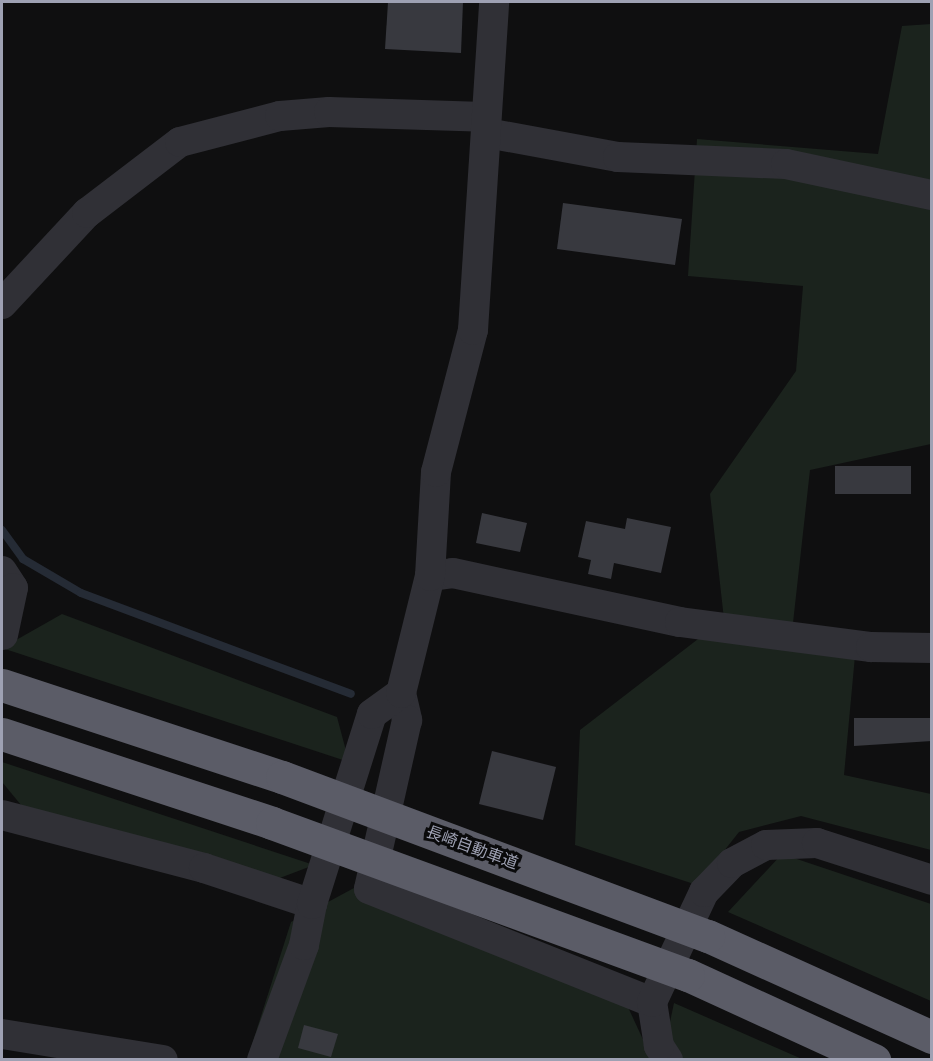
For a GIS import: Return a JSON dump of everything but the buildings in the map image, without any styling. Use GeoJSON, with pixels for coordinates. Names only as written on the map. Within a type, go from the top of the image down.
{"type":"FeatureCollection","features":[{"type":"Feature","properties":{"kind":"highway","name":"長崎自動車道"},"geometry":{"type":"LineString","coordinates":[[2,685],[282,777],[708,936],[932,1037]]}},
{"type":"Feature","properties":{"kind":"highway"},"geometry":{"type":"LineString","coordinates":[[2,734],[272,823],[688,975],[874,1059]]}},
{"type":"Feature","properties":{"kind":"street"},"geometry":{"type":"LineString","coordinates":[[494,2],[473,330],[436,472],[430,576],[401,693],[407,720],[369,889],[652,1002]]}},
{"type":"Feature","properties":{"kind":"street"},"geometry":{"type":"LineString","coordinates":[[2,304],[87,213],[180,142],[280,116],[329,112],[485,125],[618,158],[786,164],[932,195]]}},
{"type":"Feature","properties":{"kind":"street"},"geometry":{"type":"LineString","coordinates":[[2,571],[13,588],[3,635]]}},
{"type":"Feature","properties":{"kind":"street"},"geometry":{"type":"LineString","coordinates":[[430,576],[453,573],[680,622],[871,647],[932,648]]}},
{"type":"Feature","properties":{"kind":"street"},"geometry":{"type":"LineString","coordinates":[[262,1059],[304,945],[312,904],[372,714],[401,693]]}},
{"type":"Feature","properties":{"kind":"street"},"geometry":{"type":"LineString","coordinates":[[2,815],[204,868],[312,904]]}},
{"type":"Feature","properties":{"kind":"street"},"geometry":{"type":"LineString","coordinates":[[668,1059],[659,1046],[652,1002],[704,892],[732,863],[766,846],[817,843],[932,880]]}},
{"type":"Feature","properties":{"kind":"street"},"geometry":{"type":"LineString","coordinates":[[2,1034],[163,1059]]}},
{"type":"Feature","properties":{"kind":"shaded area"},"geometry":{"type":"Polygon","coordinates":[[[931,24],[931,444],[810,470],[792,632],[856,645],[844,775],[931,794],[931,850],[801,816],[739,832],[697,885],[575,845],[580,730],[724,619],[710,494],[796,371],[803,286],[688,276],[697,139],[878,154],[902,26],[931,24]]]}},
{"type":"Feature","properties":{"kind":"shaded area"},"geometry":{"type":"Polygon","coordinates":[[[62,614],[337,717],[349,762],[2,648],[62,614]]]}},
{"type":"Feature","properties":{"kind":"shaded area"},"geometry":{"type":"Polygon","coordinates":[[[2,762],[314,865],[272,881],[26,811],[2,782],[2,762]]]}},
{"type":"Feature","properties":{"kind":"shaded area"},"geometry":{"type":"Polygon","coordinates":[[[782,854],[931,904],[931,1001],[728,912],[782,854]]]}},
{"type":"Feature","properties":{"kind":"shaded area"},"geometry":{"type":"Polygon","coordinates":[[[354,888],[627,1005],[652,1059],[247,1060],[291,922],[354,888]]]}},
{"type":"Feature","properties":{"kind":"shaded area"},"geometry":{"type":"Polygon","coordinates":[[[674,1003],[802,1059],[662,1060],[674,1003]]]}},
{"type":"Feature","properties":{"kind":"waterway"},"geometry":{"type":"LineString","coordinates":[[2,530],[23,559],[81,593],[351,694]]}}]}
